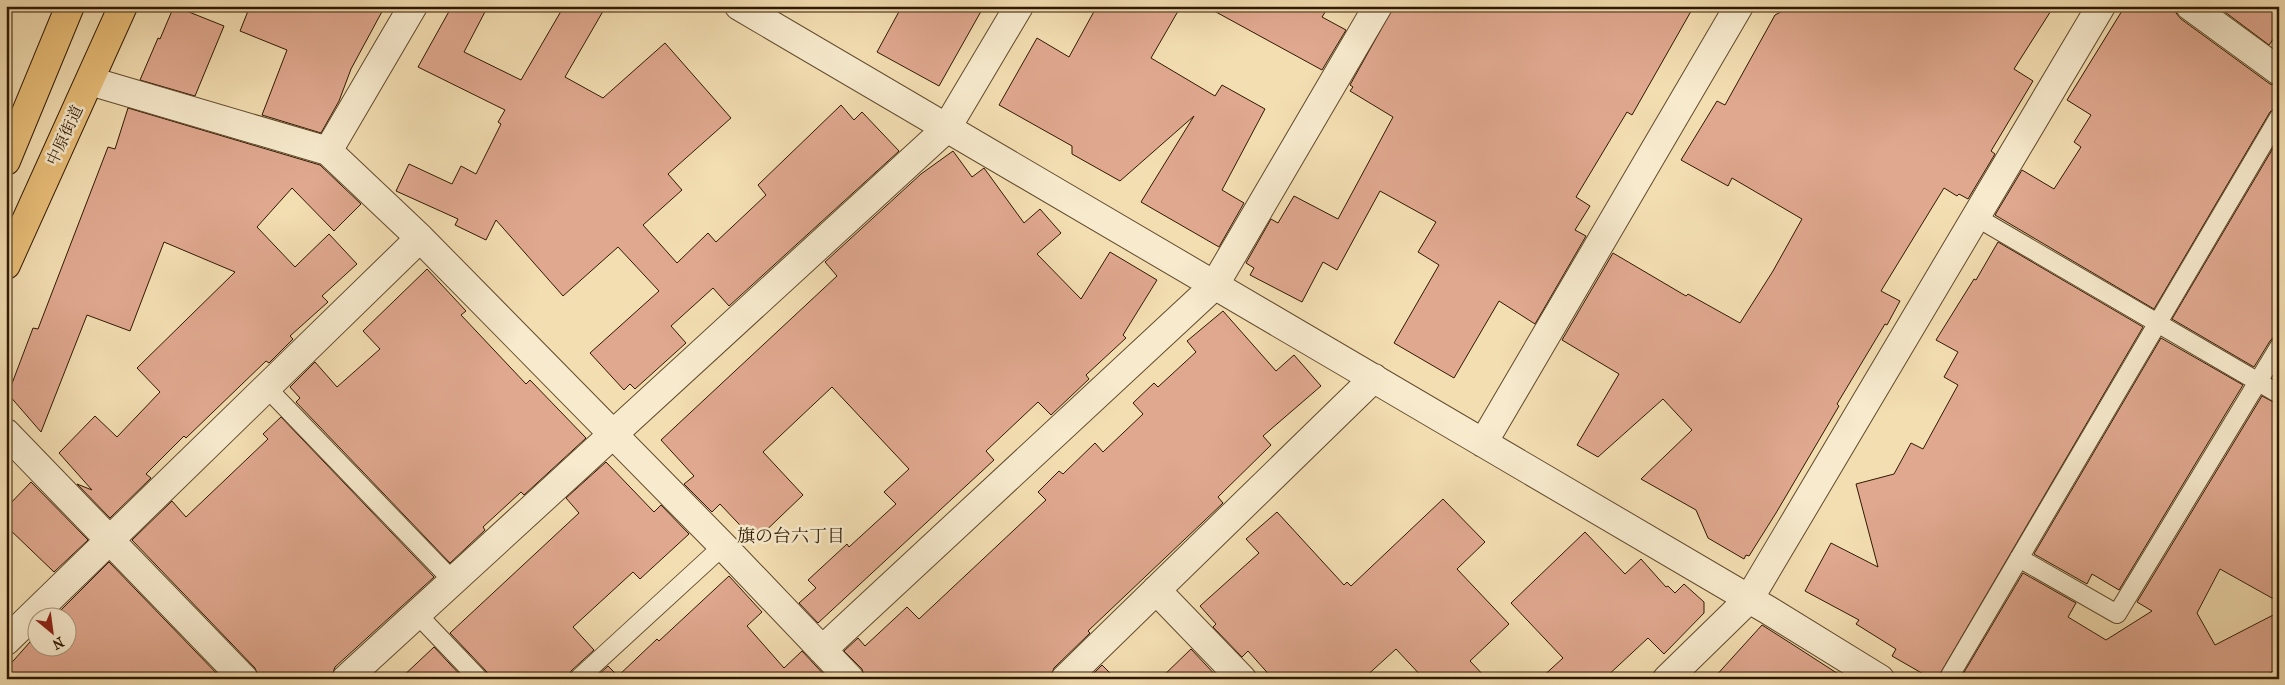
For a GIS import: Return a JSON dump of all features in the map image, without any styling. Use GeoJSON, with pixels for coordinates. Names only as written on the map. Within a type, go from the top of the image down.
{"type":"FeatureCollection","features":[{"type":"Feature","properties":{"kind":"main road"},"geometry":{"type":"LineString","coordinates":[[6,161],[70,6]]}},
{"type":"Feature","properties":{"kind":"main road","name":"中原街道"},"geometry":{"type":"LineString","coordinates":[[6,265],[123,6]]}},
{"type":"Feature","properties":{"kind":"street"},"geometry":{"type":"LineString","coordinates":[[328,151],[413,6]]}},
{"type":"Feature","properties":{"kind":"street"},"geometry":{"type":"LineString","coordinates":[[739,6],[1748,599],[1874,677]]}},
{"type":"Feature","properties":{"kind":"street"},"geometry":{"type":"LineString","coordinates":[[346,679],[946,129],[1020,6]]}},
{"type":"Feature","properties":{"kind":"street"},"geometry":{"type":"LineString","coordinates":[[822,650],[1214,286],[1378,6]]}},
{"type":"Feature","properties":{"kind":"street"},"geometry":{"type":"LineString","coordinates":[[1483,443],[1739,6]]}},
{"type":"Feature","properties":{"kind":"street"},"geometry":{"type":"LineString","coordinates":[[1667,679],[1748,599],[2101,6]]}},
{"type":"Feature","properties":{"kind":"street"},"geometry":{"type":"LineString","coordinates":[[2190,6],[2279,71]]}},
{"type":"Feature","properties":{"kind":"street"},"geometry":{"type":"LineString","coordinates":[[90,81],[328,151],[420,238],[723,546],[850,679]]}},
{"type":"Feature","properties":{"kind":"street"},"geometry":{"type":"LineString","coordinates":[[6,641],[420,238]]}},
{"type":"Feature","properties":{"kind":"street"},"geometry":{"type":"LineString","coordinates":[[1065,679],[1374,378]]}},
{"type":"Feature","properties":{"kind":"street"},"geometry":{"type":"LineString","coordinates":[[6,433],[111,539],[244,679]]}},
{"type":"Feature","properties":{"kind":"street"},"geometry":{"type":"LineString","coordinates":[[1156,590],[1242,679]]}},
{"type":"Feature","properties":{"kind":"lane"},"geometry":{"type":"LineString","coordinates":[[1948,679],[2279,116]]}},
{"type":"Feature","properties":{"kind":"lane"},"geometry":{"type":"LineString","coordinates":[[1976,217],[2279,394]]}},
{"type":"Feature","properties":{"kind":"lane"},"geometry":{"type":"LineString","coordinates":[[2019,558],[2117,614],[2279,347]]}},
{"type":"Feature","properties":{"kind":"lane"},"geometry":{"type":"LineString","coordinates":[[267,388],[453,581]]}},
{"type":"Feature","properties":{"kind":"lane"},"geometry":{"type":"LineString","coordinates":[[578,679],[723,546]]}},
{"type":"Feature","properties":{"kind":"lane"},"geometry":{"type":"LineString","coordinates":[[417,614],[479,679]]}},
{"type":"Feature","properties":{"kind":"building"},"geometry":{"type":"Polygon","coordinates":[[[174,6],[224,26],[195,96],[140,80],[174,6]]]}},
{"type":"Feature","properties":{"kind":"building"},"geometry":{"type":"Polygon","coordinates":[[[250,6],[385,6],[351,69],[339,101],[321,133],[262,115],[287,50],[240,31],[250,6]]]}},
{"type":"Feature","properties":{"kind":"building"},"geometry":{"type":"Polygon","coordinates":[[[452,6],[488,6],[464,52],[521,80],[564,6],[606,6],[565,77],[603,98],[665,43],[731,118],[668,174],[682,190],[643,225],[677,263],[708,233],[716,242],[766,195],[758,185],[841,105],[854,120],[862,112],[899,151],[729,306],[713,288],[671,326],[686,343],[635,389],[630,384],[624,390],[590,353],[659,291],[618,247],[563,296],[496,220],[486,240],[455,225],[458,219],[396,191],[409,164],[452,184],[461,166],[476,174],[501,124],[498,122],[505,110],[418,67],[452,6]]]}},
{"type":"Feature","properties":{"kind":"building"},"geometry":{"type":"Polygon","coordinates":[[[902,6],[984,6],[939,86],[877,52],[902,6]]]}},
{"type":"Feature","properties":{"kind":"building"},"geometry":{"type":"Polygon","coordinates":[[[1097,6],[1181,6],[1151,58],[1215,96],[1222,85],[1265,109],[1222,190],[1244,203],[1219,247],[1141,202],[1194,116],[1120,181],[1072,154],[1072,146],[999,105],[1037,38],[1069,57],[1097,6]]]}},
{"type":"Feature","properties":{"kind":"building"},"geometry":{"type":"Polygon","coordinates":[[[1205,6],[1329,6],[1322,17],[1346,30],[1322,70],[1205,6]]]}},
{"type":"Feature","properties":{"kind":"building"},"geometry":{"type":"Polygon","coordinates":[[[1394,6],[1694,6],[1632,115],[1627,112],[1576,197],[1590,206],[1575,230],[1586,236],[1535,324],[1499,301],[1454,378],[1394,343],[1439,265],[1418,252],[1436,222],[1380,191],[1337,270],[1323,262],[1302,302],[1250,275],[1254,268],[1246,263],[1271,219],[1278,223],[1294,196],[1338,219],[1393,117],[1350,91],[1353,87],[1350,85],[1394,6]]]}},
{"type":"Feature","properties":{"kind":"building"},"geometry":{"type":"Polygon","coordinates":[[[1792,6],[2054,6],[2014,69],[2033,81],[1991,151],[1995,154],[1968,199],[1959,194],[1957,196],[1944,188],[1881,291],[1900,301],[1837,404],[1839,406],[1776,513],[1749,556],[1746,555],[1744,559],[1708,538],[1696,510],[1641,479],[1692,430],[1663,399],[1598,457],[1577,445],[1619,374],[1562,340],[1613,253],[1686,296],[1688,294],[1740,323],[1773,271],[1802,219],[1732,178],[1728,186],[1681,160],[1717,101],[1725,105],[1775,15],[1792,6]]]}},
{"type":"Feature","properties":{"kind":"building"},"geometry":{"type":"Polygon","coordinates":[[[2125,6],[2175,6],[2176,13],[2181,19],[2270,84],[2279,86],[2279,106],[2270,112],[2154,309],[1995,215],[2022,170],[2054,189],[2081,147],[2074,142],[2091,115],[2067,100],[2125,6]]]}},
{"type":"Feature","properties":{"kind":"building"},"geometry":{"type":"Polygon","coordinates":[[[2217,6],[2279,6],[2279,31],[2269,45],[2217,6]]]}},
{"type":"Feature","properties":{"kind":"building"},"geometry":{"type":"Polygon","coordinates":[[[128,108],[320,165],[361,204],[334,231],[292,188],[257,227],[295,267],[329,234],[357,264],[322,296],[328,302],[290,336],[293,339],[269,363],[266,361],[186,438],[184,436],[146,474],[151,478],[110,518],[77,484],[92,490],[59,453],[95,416],[117,437],[160,392],[137,368],[235,272],[164,242],[130,331],[87,315],[41,432],[8,394],[33,328],[38,329],[108,147],[115,149],[128,108]]]}},
{"type":"Feature","properties":{"kind":"building"},"geometry":{"type":"Polygon","coordinates":[[[2279,138],[2279,331],[2270,341],[2254,367],[2172,319],[2279,138]]]}},
{"type":"Feature","properties":{"kind":"building"},"geometry":{"type":"Polygon","coordinates":[[[953,151],[972,177],[984,168],[1024,223],[1040,209],[1061,233],[1037,254],[1081,299],[1110,252],[1157,280],[1123,335],[1126,338],[1086,375],[1089,379],[1051,415],[1038,402],[986,451],[994,460],[818,623],[799,603],[816,588],[808,580],[847,544],[849,547],[896,504],[884,492],[909,469],[832,387],[763,452],[803,495],[755,541],[720,504],[712,512],[684,484],[694,476],[661,440],[837,276],[825,262],[921,174],[953,151]]]}},
{"type":"Feature","properties":{"kind":"building"},"geometry":{"type":"Polygon","coordinates":[[[1998,242],[2143,327],[1937,679],[1932,679],[1892,656],[1896,649],[1856,624],[1859,620],[1805,591],[1831,543],[1878,567],[1856,484],[1894,474],[1911,443],[1923,449],[1958,385],[1944,377],[1958,352],[1936,340],[1974,279],[1976,280],[1998,242]]]}},
{"type":"Feature","properties":{"kind":"building"},"geometry":{"type":"Polygon","coordinates":[[[427,269],[466,311],[461,315],[526,384],[530,380],[586,438],[524,495],[521,492],[483,527],[485,530],[450,563],[296,402],[300,398],[290,387],[315,362],[337,387],[380,349],[363,331],[427,269]]]}},
{"type":"Feature","properties":{"kind":"building"},"geometry":{"type":"Polygon","coordinates":[[[1223,311],[1276,371],[1294,355],[1321,386],[1263,436],[1271,445],[1218,497],[1223,503],[1088,631],[1090,633],[1054,668],[1050,679],[865,679],[862,669],[844,651],[858,638],[865,646],[907,607],[919,619],[1046,500],[1038,492],[1059,471],[1063,474],[1095,443],[1103,452],[1143,414],[1133,403],[1154,383],[1158,387],[1196,352],[1187,341],[1223,311]]]}},
{"type":"Feature","properties":{"kind":"building"},"geometry":{"type":"Polygon","coordinates":[[[2161,338],[2243,385],[2119,590],[2092,574],[2087,584],[2034,554],[2161,338]]]}},
{"type":"Feature","properties":{"kind":"building"},"geometry":{"type":"Polygon","coordinates":[[[2262,396],[2279,405],[2279,602],[2220,569],[2197,613],[2215,645],[2279,612],[2279,668],[2259,679],[1960,679],[2023,573],[2076,603],[2068,617],[2106,640],[2152,611],[2137,602],[2262,396]]]}},
{"type":"Feature","properties":{"kind":"building"},"geometry":{"type":"Polygon","coordinates":[[[281,417],[434,577],[335,667],[331,679],[259,679],[255,668],[132,540],[172,501],[186,517],[268,439],[263,434],[281,417]]]}},
{"type":"Feature","properties":{"kind":"building"},"geometry":{"type":"Polygon","coordinates":[[[606,462],[654,512],[661,505],[689,534],[640,579],[633,572],[573,627],[594,650],[571,671],[568,679],[489,679],[487,672],[450,633],[579,513],[566,498],[606,462]]]}},
{"type":"Feature","properties":{"kind":"building"},"geometry":{"type":"Polygon","coordinates":[[[31,482],[88,540],[54,572],[6,526],[6,508],[31,482]]]}},
{"type":"Feature","properties":{"kind":"building"},"geometry":{"type":"Polygon","coordinates":[[[1443,499],[1485,542],[1457,569],[1509,624],[1470,661],[1487,679],[1424,679],[1396,649],[1363,679],[1273,679],[1248,651],[1242,657],[1213,627],[1216,624],[1200,606],[1259,553],[1246,539],[1277,512],[1344,585],[1347,582],[1351,586],[1443,499]]]}},
{"type":"Feature","properties":{"kind":"building"},"geometry":{"type":"Polygon","coordinates":[[[1585,532],[1625,574],[1641,559],[1666,587],[1668,586],[1675,593],[1684,584],[1704,602],[1704,613],[1664,654],[1648,638],[1604,679],[1540,679],[1563,658],[1511,603],[1585,532]]]}},
{"type":"Feature","properties":{"kind":"building"},"geometry":{"type":"Polygon","coordinates":[[[109,562],[222,679],[6,679],[6,669],[28,644],[28,658],[78,658],[78,608],[63,608],[109,562]]]}},
{"type":"Feature","properties":{"kind":"building"},"geometry":{"type":"Polygon","coordinates":[[[729,576],[762,612],[747,626],[784,668],[802,651],[828,679],[594,679],[608,666],[618,676],[729,576]]]}},
{"type":"Feature","properties":{"kind":"building"},"geometry":{"type":"Polygon","coordinates":[[[1762,625],[1795,646],[1846,679],[1713,679],[1762,625]]]}},
{"type":"Feature","properties":{"kind":"building"},"geometry":{"type":"Polygon","coordinates":[[[434,647],[464,679],[400,679],[434,647]]]}},
{"type":"Feature","properties":{"kind":"building"},"geometry":{"type":"Polygon","coordinates":[[[1191,649],[1219,679],[1160,679],[1191,649]]]}},
{"type":"Feature","properties":{"kind":"building"},"geometry":{"type":"Polygon","coordinates":[[[1102,665],[1116,679],[1088,679],[1102,665]]]}},
{"type":"Feature","properties":{"kind":"district","name":"旗の台六丁目"},"geometry":{"type":"Point","coordinates":[791,536]}}]}
